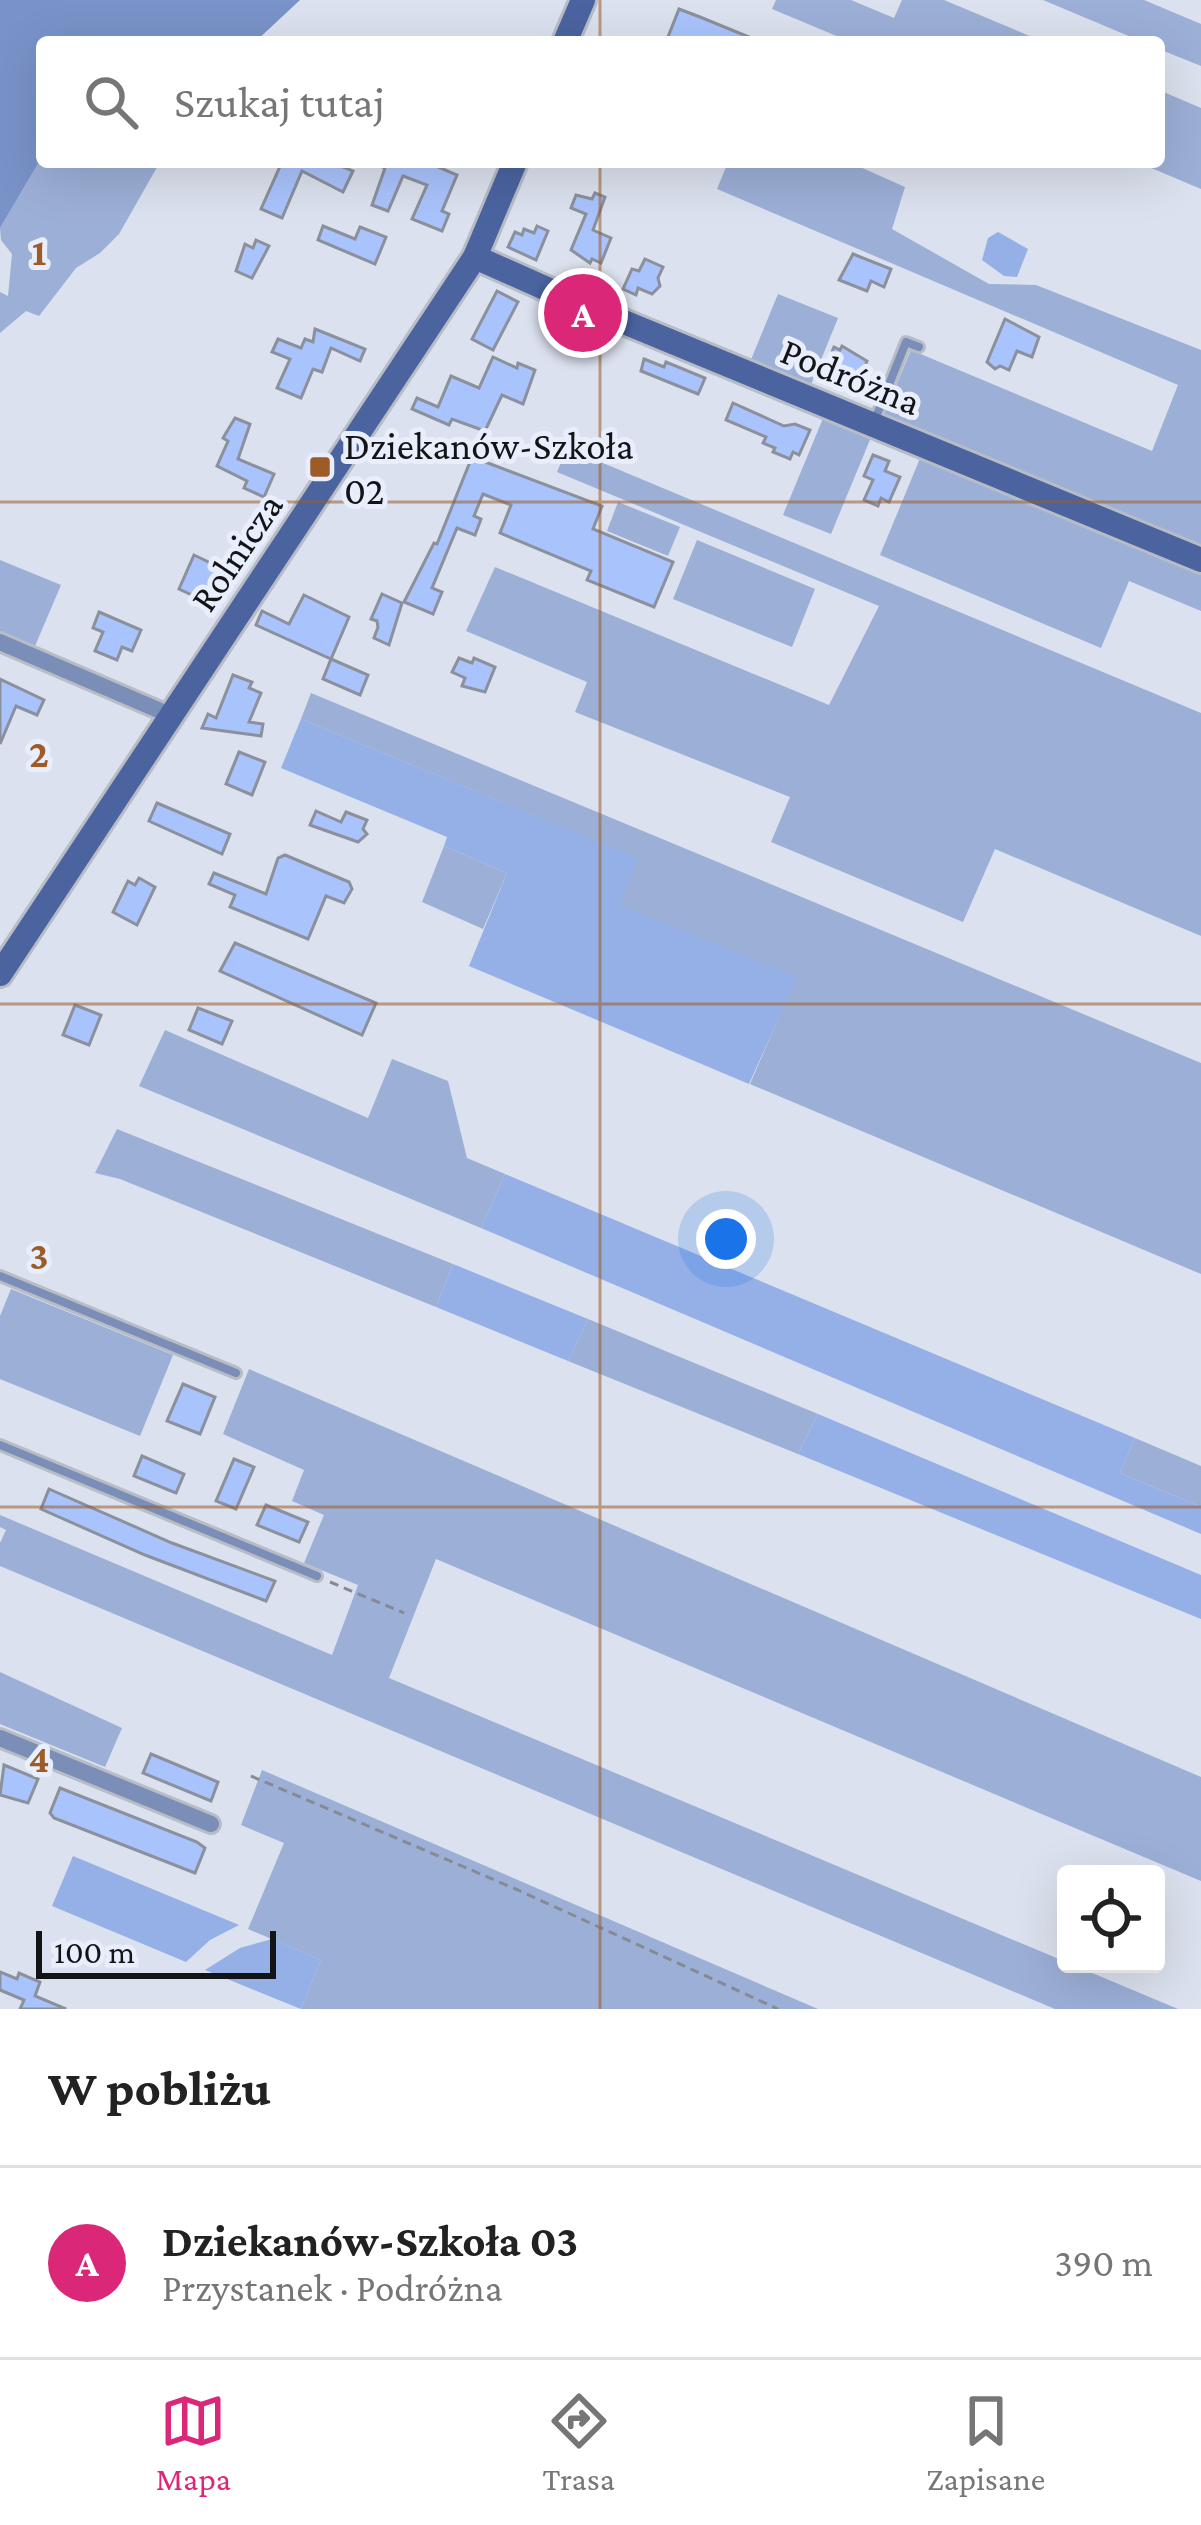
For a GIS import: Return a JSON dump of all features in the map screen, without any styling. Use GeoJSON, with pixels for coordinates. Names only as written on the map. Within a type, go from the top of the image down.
{"type":"FeatureCollection","features":[{"type":"Feature","properties":{"kind":"street"},"geometry":{"type":"LineString","coordinates":[[568,36],[583,0]]}},
{"type":"Feature","properties":{"kind":"street","name":"Rolnicza"},"geometry":{"type":"LineString","coordinates":[[0,974],[475,257],[512,168]]}},
{"type":"Feature","properties":{"kind":"street","name":"Podróżna"},"geometry":{"type":"LineString","coordinates":[[475,257],[1201,560]]}},
{"type":"Feature","properties":{"kind":"street"},"geometry":{"type":"LineString","coordinates":[[0,642],[170,715]]}},
{"type":"Feature","properties":{"kind":"street"},"geometry":{"type":"LineString","coordinates":[[0,1738],[211,1824]]}},
{"type":"Feature","properties":{"kind":"lane"},"geometry":{"type":"LineString","coordinates":[[873,423],[907,342],[919,347]]}},
{"type":"Feature","properties":{"kind":"lane"},"geometry":{"type":"LineString","coordinates":[[0,1276],[236,1373]]}},
{"type":"Feature","properties":{"kind":"lane"},"geometry":{"type":"LineString","coordinates":[[0,1444],[317,1576]]}},
{"type":"Feature","properties":{"kind":"path"},"geometry":{"type":"LineString","coordinates":[[317,1576],[404,1613]]}},
{"type":"Feature","properties":{"kind":"path"},"geometry":{"type":"LineString","coordinates":[[251,1776],[518,1890],[778,2009]]}},
{"type":"Feature","properties":{"kind":"shaded area"},"geometry":{"type":"Polygon","coordinates":[[[0,0],[300,0],[261,36],[36,36],[36,167],[0,228],[0,0]]]}},
{"type":"Feature","properties":{"kind":"shaded area"},"geometry":{"type":"Polygon","coordinates":[[[776,0],[851,0],[894,18],[902,0],[944,0],[1030,36],[837,36],[772,9],[776,0]]]}},
{"type":"Feature","properties":{"kind":"shaded area"},"geometry":{"type":"Polygon","coordinates":[[[1043,0],[1144,0],[1201,24],[1201,66],[1165,51],[1165,36],[1129,36],[1043,0]]]}},
{"type":"Feature","properties":{"kind":"shaded area"},"geometry":{"type":"Polygon","coordinates":[[[1165,93],[1201,108],[1201,189],[1151,168],[1165,168],[1165,93]]]}},
{"type":"Feature","properties":{"kind":"shaded area"},"geometry":{"type":"Polygon","coordinates":[[[36,167],[157,168],[119,234],[76,268],[39,316],[26,311],[0,333],[0,292],[8,296],[12,254],[1,240],[0,228],[36,167]]]}},
{"type":"Feature","properties":{"kind":"shaded area"},"geometry":{"type":"Polygon","coordinates":[[[726,168],[862,168],[905,187],[892,229],[989,284],[1036,285],[1201,350],[1201,550],[883,417],[911,350],[1152,451],[1178,385],[717,189],[726,168]]]}},
{"type":"Feature","properties":{"kind":"shaded area"},"geometry":{"type":"Polygon","coordinates":[[[998,232],[1028,249],[1017,277],[1004,276],[982,260],[988,238],[998,232]]]}},
{"type":"Feature","properties":{"kind":"shaded area"},"geometry":{"type":"Polygon","coordinates":[[[778,294],[838,318],[810,387],[750,362],[778,294]]]}},
{"type":"Feature","properties":{"kind":"shaded area"},"geometry":{"type":"Polygon","coordinates":[[[824,416],[872,435],[831,534],[783,515],[824,416]]]}},
{"type":"Feature","properties":{"kind":"shaded area"},"geometry":{"type":"Polygon","coordinates":[[[567,448],[1201,713],[1201,936],[995,849],[963,922],[771,842],[790,797],[575,712],[587,682],[466,631],[495,567],[829,705],[879,606],[557,472],[567,448]]]}},
{"type":"Feature","properties":{"kind":"shaded area"},"geometry":{"type":"Polygon","coordinates":[[[921,456],[1201,572],[1201,611],[1129,581],[1101,648],[880,555],[921,456]]]}},
{"type":"Feature","properties":{"kind":"shaded area"},"geometry":{"type":"Polygon","coordinates":[[[618,502],[680,527],[668,556],[607,531],[618,502]]]}},
{"type":"Feature","properties":{"kind":"shaded area"},"geometry":{"type":"Polygon","coordinates":[[[697,540],[815,589],[792,647],[673,599],[697,540]]]}},
{"type":"Feature","properties":{"kind":"shaded area"},"geometry":{"type":"Polygon","coordinates":[[[0,560],[61,585],[35,646],[0,631],[0,560]]]}},
{"type":"Feature","properties":{"kind":"shaded area"},"geometry":{"type":"Polygon","coordinates":[[[311,693],[1201,1063],[1201,1274],[750,1084],[796,977],[619,905],[637,858],[301,719],[311,693]]]}},
{"type":"Feature","properties":{"kind":"shaded area"},"geometry":{"type":"Polygon","coordinates":[[[301,719],[638,858],[620,905],[797,977],[749,1084],[469,966],[507,873],[444,846],[447,837],[281,768],[301,719]]]}},
{"type":"Feature","properties":{"kind":"shaded area"},"geometry":{"type":"Polygon","coordinates":[[[444,846],[507,873],[483,929],[422,902],[444,846]]]}},
{"type":"Feature","properties":{"kind":"shaded area"},"geometry":{"type":"Polygon","coordinates":[[[165,1030],[368,1118],[392,1059],[448,1081],[467,1158],[505,1174],[481,1228],[139,1086],[165,1030]]]}},
{"type":"Feature","properties":{"kind":"shaded area"},"geometry":{"type":"Polygon","coordinates":[[[117,1129],[453,1264],[436,1307],[95,1173],[117,1129]]]}},
{"type":"Feature","properties":{"kind":"shaded area"},"geometry":{"type":"Polygon","coordinates":[[[505,1174],[1135,1438],[1120,1473],[1201,1507],[1201,1534],[481,1228],[505,1174]]]}},
{"type":"Feature","properties":{"kind":"shaded area"},"geometry":{"type":"Polygon","coordinates":[[[453,1264],[588,1319],[568,1361],[436,1307],[453,1264]]]}},
{"type":"Feature","properties":{"kind":"shaded area"},"geometry":{"type":"Polygon","coordinates":[[[11,1289],[173,1355],[140,1436],[0,1379],[0,1316],[11,1289]]]}},
{"type":"Feature","properties":{"kind":"shaded area"},"geometry":{"type":"Polygon","coordinates":[[[588,1319],[818,1414],[798,1454],[568,1361],[588,1319]]]}},
{"type":"Feature","properties":{"kind":"shaded area"},"geometry":{"type":"Polygon","coordinates":[[[249,1369],[1201,1777],[1201,1881],[436,1559],[389,1678],[1057,1958],[1057,1973],[1092,1973],[1178,2009],[1055,2009],[0,1566],[0,1543],[6,1530],[0,1527],[0,1515],[332,1655],[358,1585],[304,1563],[324,1515],[292,1501],[304,1470],[223,1434],[249,1369]]]}},
{"type":"Feature","properties":{"kind":"shaded area"},"geometry":{"type":"Polygon","coordinates":[[[818,1414],[1201,1575],[1201,1619],[798,1454],[818,1414]]]}},
{"type":"Feature","properties":{"kind":"shaded area"},"geometry":{"type":"Polygon","coordinates":[[[1135,1438],[1201,1466],[1201,1507],[1120,1473],[1135,1438]]]}},
{"type":"Feature","properties":{"kind":"shaded area"},"geometry":{"type":"Polygon","coordinates":[[[0,1672],[122,1728],[105,1767],[0,1724],[0,1672]]]}},
{"type":"Feature","properties":{"kind":"shaded area"},"geometry":{"type":"Polygon","coordinates":[[[262,1770],[818,2009],[301,2009],[321,1960],[248,1929],[284,1843],[241,1825],[262,1770]]]}},
{"type":"Feature","properties":{"kind":"shaded area"},"geometry":{"type":"Polygon","coordinates":[[[73,1856],[239,1925],[210,1940],[186,1962],[52,1906],[73,1856]]]}},
{"type":"Feature","properties":{"kind":"shaded area"},"geometry":{"type":"Polygon","coordinates":[[[272,1939],[321,1960],[301,2009],[205,1970],[240,1948],[272,1939]]]}},
{"type":"Feature","properties":{"kind":"building"},"geometry":{"type":"Polygon","coordinates":[[[679,9],[746,36],[668,36],[679,9]]]}},
{"type":"Feature","properties":{"kind":"building"},"geometry":{"type":"Polygon","coordinates":[[[279,168],[353,171],[343,192],[302,171],[282,218],[261,209],[279,168]]]}},
{"type":"Feature","properties":{"kind":"building"},"geometry":{"type":"Polygon","coordinates":[[[385,168],[441,168],[457,175],[442,211],[449,214],[442,231],[412,219],[427,185],[403,176],[388,211],[372,205],[385,168]]]}},
{"type":"Feature","properties":{"kind":"building"},"geometry":{"type":"Polygon","coordinates":[[[595,193],[605,197],[593,230],[611,238],[601,263],[592,259],[590,263],[571,250],[586,214],[571,208],[576,195],[592,199],[595,193]]]}},
{"type":"Feature","properties":{"kind":"building"},"geometry":{"type":"Polygon","coordinates":[[[323,226],[355,239],[360,227],[386,237],[375,264],[318,240],[323,226]]]}},
{"type":"Feature","properties":{"kind":"building"},"geometry":{"type":"Polygon","coordinates":[[[537,226],[548,231],[536,260],[508,247],[515,232],[534,233],[537,226]]]}},
{"type":"Feature","properties":{"kind":"building"},"geometry":{"type":"Polygon","coordinates":[[[256,240],[269,246],[252,278],[236,271],[245,244],[253,248],[256,240]]]}},
{"type":"Feature","properties":{"kind":"building"},"geometry":{"type":"Polygon","coordinates":[[[853,254],[891,269],[884,287],[871,281],[867,291],[839,280],[853,254]]]}},
{"type":"Feature","properties":{"kind":"building"},"geometry":{"type":"Polygon","coordinates":[[[645,259],[663,267],[660,286],[652,294],[638,288],[636,295],[623,289],[632,269],[639,271],[645,259]]]}},
{"type":"Feature","properties":{"kind":"building"},"geometry":{"type":"Polygon","coordinates":[[[497,291],[518,302],[493,350],[472,339],[497,291]]]}},
{"type":"Feature","properties":{"kind":"building"},"geometry":{"type":"Polygon","coordinates":[[[1005,319],[1039,337],[1032,357],[1017,351],[1009,370],[995,369],[987,362],[1005,319]]]}},
{"type":"Feature","properties":{"kind":"building"},"geometry":{"type":"Polygon","coordinates":[[[315,329],[365,349],[360,361],[331,348],[322,372],[313,369],[301,398],[277,388],[290,359],[272,352],[278,339],[301,348],[305,339],[313,342],[315,329]]]}},
{"type":"Feature","properties":{"kind":"building"},"geometry":{"type":"Polygon","coordinates":[[[842,346],[867,361],[859,380],[841,372],[838,379],[823,373],[834,347],[840,350],[842,346]]]}},
{"type":"Feature","properties":{"kind":"building"},"geometry":{"type":"Polygon","coordinates":[[[493,357],[535,370],[523,404],[502,395],[485,431],[452,419],[449,425],[412,409],[417,398],[438,407],[451,376],[479,388],[493,357]]]}},
{"type":"Feature","properties":{"kind":"building"},"geometry":{"type":"Polygon","coordinates":[[[644,359],[664,367],[666,362],[705,378],[698,394],[641,371],[644,359]]]}},
{"type":"Feature","properties":{"kind":"building"},"geometry":{"type":"Polygon","coordinates":[[[733,403],[784,426],[795,424],[810,430],[799,455],[793,452],[790,459],[773,452],[775,448],[763,443],[766,437],[726,420],[733,403]]]}},
{"type":"Feature","properties":{"kind":"building"},"geometry":{"type":"Polygon","coordinates":[[[235,418],[250,424],[238,459],[274,474],[264,497],[244,488],[247,481],[217,466],[228,441],[223,438],[235,418]]]}},
{"type":"Feature","properties":{"kind":"building"},"geometry":{"type":"Polygon","coordinates":[[[873,455],[889,461],[885,471],[900,477],[889,502],[881,498],[878,506],[864,500],[873,480],[864,476],[873,455]]]}},
{"type":"Feature","properties":{"kind":"building"},"geometry":{"type":"Polygon","coordinates":[[[472,457],[602,506],[593,529],[673,562],[654,607],[587,580],[591,571],[500,533],[511,505],[483,494],[474,516],[481,519],[475,535],[457,528],[432,588],[442,592],[433,614],[404,602],[437,544],[472,457]]]}},
{"type":"Feature","properties":{"kind":"building"},"geometry":{"type":"Polygon","coordinates":[[[194,555],[221,568],[205,601],[179,589],[194,555]]]}},
{"type":"Feature","properties":{"kind":"building"},"geometry":{"type":"Polygon","coordinates":[[[382,594],[402,603],[389,645],[374,638],[378,627],[371,619],[382,594]]]}},
{"type":"Feature","properties":{"kind":"building"},"geometry":{"type":"Polygon","coordinates":[[[304,595],[349,617],[331,659],[256,625],[262,611],[289,624],[304,595]]]}},
{"type":"Feature","properties":{"kind":"building"},"geometry":{"type":"Polygon","coordinates":[[[99,612],[141,630],[132,651],[122,647],[117,660],[95,651],[103,632],[93,628],[99,612]]]}},
{"type":"Feature","properties":{"kind":"building"},"geometry":{"type":"Polygon","coordinates":[[[459,658],[472,663],[474,658],[495,667],[485,692],[462,686],[465,678],[452,672],[459,658]]]}},
{"type":"Feature","properties":{"kind":"building"},"geometry":{"type":"Polygon","coordinates":[[[331,659],[368,675],[360,695],[323,679],[331,659]]]}},
{"type":"Feature","properties":{"kind":"building"},"geometry":{"type":"Polygon","coordinates":[[[233,675],[252,682],[249,688],[261,693],[249,722],[263,724],[261,736],[202,728],[208,714],[216,718],[233,675]]]}},
{"type":"Feature","properties":{"kind":"building"},"geometry":{"type":"Polygon","coordinates":[[[0,679],[44,700],[37,715],[16,706],[0,744],[0,679]]]}},
{"type":"Feature","properties":{"kind":"building"},"geometry":{"type":"Polygon","coordinates":[[[239,752],[265,762],[252,795],[226,784],[239,752]]]}},
{"type":"Feature","properties":{"kind":"building"},"geometry":{"type":"Polygon","coordinates":[[[157,803],[230,834],[222,854],[149,821],[157,803]]]}},
{"type":"Feature","properties":{"kind":"building"},"geometry":{"type":"Polygon","coordinates":[[[316,811],[341,822],[346,812],[367,820],[363,829],[367,834],[358,842],[310,825],[316,811]]]}},
{"type":"Feature","properties":{"kind":"building"},"geometry":{"type":"Polygon","coordinates":[[[285,855],[349,882],[352,889],[344,903],[326,896],[308,939],[230,907],[235,895],[209,884],[214,873],[266,894],[278,858],[285,855]]]}},
{"type":"Feature","properties":{"kind":"building"},"geometry":{"type":"Polygon","coordinates":[[[139,878],[155,887],[137,925],[113,912],[128,881],[135,885],[139,878]]]}},
{"type":"Feature","properties":{"kind":"building"},"geometry":{"type":"Polygon","coordinates":[[[235,943],[376,1003],[362,1035],[220,971],[235,943]]]}},
{"type":"Feature","properties":{"kind":"building"},"geometry":{"type":"Polygon","coordinates":[[[75,1005],[101,1015],[89,1045],[63,1035],[75,1005]]]}},
{"type":"Feature","properties":{"kind":"building"},"geometry":{"type":"Polygon","coordinates":[[[198,1008],[232,1021],[222,1044],[189,1030],[198,1008]]]}},
{"type":"Feature","properties":{"kind":"building"},"geometry":{"type":"Polygon","coordinates":[[[183,1384],[215,1397],[200,1434],[167,1421],[183,1384]]]}},
{"type":"Feature","properties":{"kind":"building"},"geometry":{"type":"Polygon","coordinates":[[[142,1456],[184,1474],[176,1493],[134,1476],[142,1456]]]}},
{"type":"Feature","properties":{"kind":"building"},"geometry":{"type":"Polygon","coordinates":[[[234,1459],[254,1467],[236,1509],[216,1501],[234,1459]]]}},
{"type":"Feature","properties":{"kind":"building"},"geometry":{"type":"Polygon","coordinates":[[[49,1489],[172,1543],[275,1581],[266,1601],[41,1509],[49,1489]]]}},
{"type":"Feature","properties":{"kind":"building"},"geometry":{"type":"Polygon","coordinates":[[[266,1505],[308,1522],[299,1542],[257,1525],[266,1505]]]}},
{"type":"Feature","properties":{"kind":"building"},"geometry":{"type":"Polygon","coordinates":[[[151,1754],[218,1782],[211,1801],[143,1773],[151,1754]]]}},
{"type":"Feature","properties":{"kind":"building"},"geometry":{"type":"Polygon","coordinates":[[[4,1765],[38,1779],[28,1803],[0,1795],[4,1765]]]}},
{"type":"Feature","properties":{"kind":"building"},"geometry":{"type":"Polygon","coordinates":[[[60,1788],[197,1842],[205,1848],[195,1873],[54,1818],[50,1813],[60,1788]]]}},
{"type":"Feature","properties":{"kind":"building"},"geometry":{"type":"Polygon","coordinates":[[[0,1972],[17,1979],[19,1973],[40,1982],[35,1996],[66,2009],[20,2009],[24,2000],[0,1990],[0,1972]]]}},
{"type":"Feature","properties":{"kind":"place","name":"Dziekanów-Szkoła 03"},"geometry":{"type":"Point","coordinates":[583,313]}},
{"type":"Feature","properties":{"kind":"place","name":"Dziekanów-Szkoła 02"},"geometry":{"type":"Point","coordinates":[320,467]}}]}
